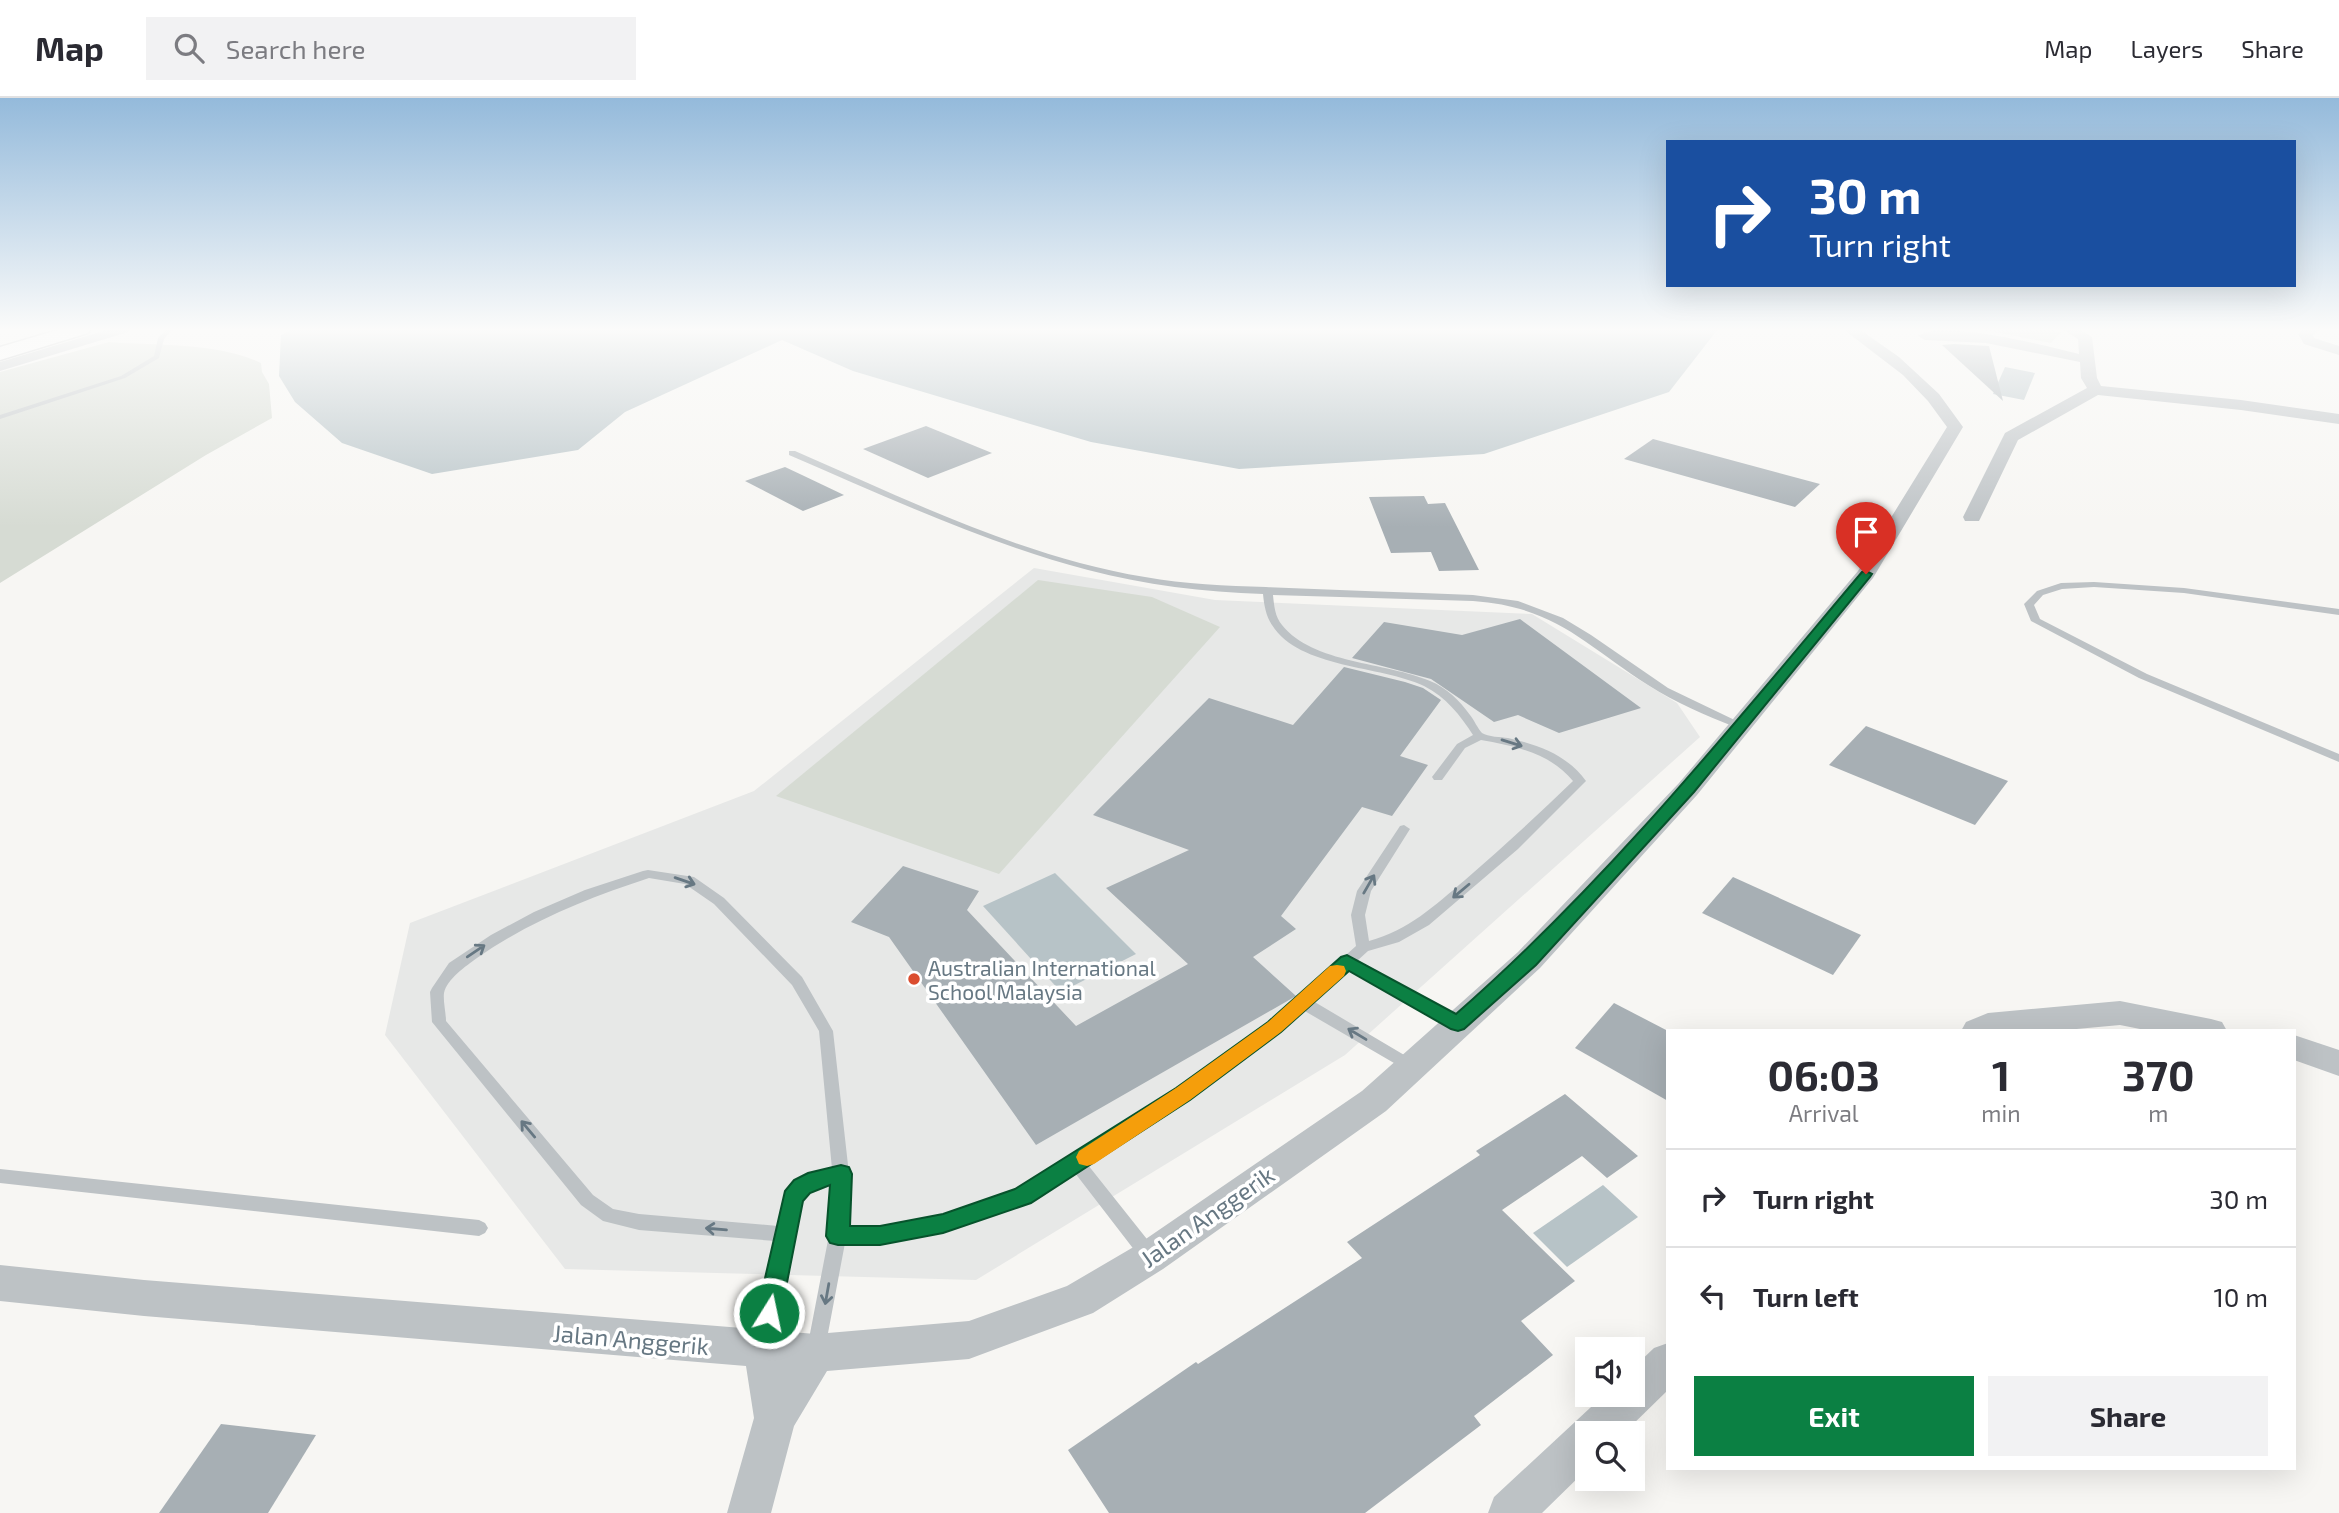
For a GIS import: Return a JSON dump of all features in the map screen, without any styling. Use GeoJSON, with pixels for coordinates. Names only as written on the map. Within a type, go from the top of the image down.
{"type":"FeatureCollection","features":[{"type":"Feature","properties":{"kind":"street","name":"Jalan Anggerik"},"geometry":{"type":"LineString","coordinates":[[0,1283],[158,1300],[816,1353],[969,1340],[1079,1300],[1150,1257],[1374,1101],[1529,960],[1688,789],[1866,574],[1955,427],[1946,411],[1930,395]]}},
{"type":"Feature","properties":{"kind":"street"},"geometry":{"type":"LineString","coordinates":[[1972,517],[2011,438],[2086,395]]}},
{"type":"Feature","properties":{"kind":"street"},"geometry":{"type":"LineString","coordinates":[[2146,395],[2228,403],[2339,419]]}},
{"type":"Feature","properties":{"kind":"street"},"geometry":{"type":"LineString","coordinates":[[1981,1029],[1988,1025],[2120,1013],[2201,1029]]}},
{"type":"Feature","properties":{"kind":"street"},"geometry":{"type":"LineString","coordinates":[[2296,1048],[2339,1063]]}},
{"type":"Feature","properties":{"kind":"street"},"geometry":{"type":"LineString","coordinates":[[764,1350],[775,1418]]}},
{"type":"Feature","properties":{"kind":"street"},"geometry":{"type":"LineString","coordinates":[[749,1513],[775,1418],[816,1353]]}},
{"type":"Feature","properties":{"kind":"street"},"geometry":{"type":"LineString","coordinates":[[1607,1421],[1666,1365]]}},
{"type":"Feature","properties":{"kind":"street"},"geometry":{"type":"LineString","coordinates":[[1510,1513],[1575,1451]]}},
{"type":"Feature","properties":{"kind":"lane"},"geometry":{"type":"LineString","coordinates":[[0,417],[68,395]]}},
{"type":"Feature","properties":{"kind":"lane"},"geometry":{"type":"LineString","coordinates":[[792,453],[968,529],[1035,553],[1116,574],[1196,587],[1466,598],[1527,606],[1573,626],[1642,676],[1684,702],[1739,725]]}},
{"type":"Feature","properties":{"kind":"lane"},"geometry":{"type":"LineString","coordinates":[[2339,612],[2132,584],[2073,585],[2041,591],[2029,604],[2036,621],[2143,676],[2339,758]]}},
{"type":"Feature","properties":{"kind":"lane"},"geometry":{"type":"LineString","coordinates":[[1266,590],[1278,627],[1297,642],[1323,654],[1398,673],[1443,693],[1466,716],[1479,736]]}},
{"type":"Feature","properties":{"kind":"lane"},"geometry":{"type":"LineString","coordinates":[[838,1236],[880,1236],[943,1224],[1023,1196],[1077,1163],[1183,1094],[1275,1027],[1363,947],[1394,939],[1424,922],[1513,846],[1580,781],[1571,768],[1549,756],[1507,740],[1479,736],[1461,747],[1438,777]]}},
{"type":"Feature","properties":{"kind":"lane"},"geometry":{"type":"LineString","coordinates":[[1363,947],[1358,915],[1364,891],[1404,828]]}},
{"type":"Feature","properties":{"kind":"lane"},"geometry":{"type":"LineString","coordinates":[[784,1234],[639,1222],[609,1216],[587,1200],[439,1023],[437,992],[454,967],[507,932],[590,893],[648,874],[689,880],[719,901],[796,981],[826,1031],[841,1174],[838,1236],[816,1353]]}},
{"type":"Feature","properties":{"kind":"lane"},"geometry":{"type":"LineString","coordinates":[[1347,962],[1458,1024]]}},
{"type":"Feature","properties":{"kind":"lane"},"geometry":{"type":"LineString","coordinates":[[1302,1002],[1411,1066]]}},
{"type":"Feature","properties":{"kind":"lane"},"geometry":{"type":"LineString","coordinates":[[1077,1163],[1150,1257]]}},
{"type":"Feature","properties":{"kind":"lane"},"geometry":{"type":"LineString","coordinates":[[764,1350],[772,1294],[793,1197],[802,1186],[816,1179],[841,1174]]}},
{"type":"Feature","properties":{"kind":"lane"},"geometry":{"type":"LineString","coordinates":[[0,1176],[479,1228]]}},
{"type":"Feature","properties":{"kind":"shaded area"},"geometry":{"type":"Polygon","coordinates":[[[0,395],[270,395],[272,418],[206,455],[0,583],[0,395]]]}},
{"type":"Feature","properties":{"kind":"shaded area"},"geometry":{"type":"Polygon","coordinates":[[[291,395],[662,395],[625,412],[578,450],[432,474],[342,443],[295,402],[291,395]]]}},
{"type":"Feature","properties":{"kind":"shaded area"},"geometry":{"type":"Polygon","coordinates":[[[934,395],[1660,395],[1484,454],[1239,469],[1091,442],[934,395]]]}},
{"type":"Feature","properties":{"kind":"shaded area"},"geometry":{"type":"Polygon","coordinates":[[[1998,395],[2026,395],[2024,400],[1998,395]]]}},
{"type":"Feature","properties":{"kind":"shaded area","name":"Australian International School Malaysia"},"geometry":{"type":"Polygon","coordinates":[[[1034,568],[1215,600],[1532,614],[1677,703],[1700,737],[1345,1055],[976,1280],[565,1269],[385,1035],[410,923],[754,791],[1034,568]]]}},
{"type":"Feature","properties":{"kind":"shaded area"},"geometry":{"type":"Polygon","coordinates":[[[1038,580],[1152,597],[1220,627],[999,874],[776,796],[1038,580]]]}},
{"type":"Feature","properties":{"kind":"shaded area"},"geometry":{"type":"Polygon","coordinates":[[[1055,873],[1136,954],[1061,992],[983,906],[1055,873]]]}},
{"type":"Feature","properties":{"kind":"shaded area"},"geometry":{"type":"Polygon","coordinates":[[[1603,1185],[1638,1217],[1567,1267],[1533,1233],[1603,1185]]]}},
{"type":"Feature","properties":{"kind":"building"},"geometry":{"type":"Polygon","coordinates":[[[926,426],[992,453],[928,478],[863,449],[926,426]]]}},
{"type":"Feature","properties":{"kind":"building"},"geometry":{"type":"Polygon","coordinates":[[[1653,439],[1820,484],[1795,507],[1624,459],[1653,439]]]}},
{"type":"Feature","properties":{"kind":"building"},"geometry":{"type":"Polygon","coordinates":[[[785,467],[844,495],[803,511],[745,481],[785,467]]]}},
{"type":"Feature","properties":{"kind":"building"},"geometry":{"type":"Polygon","coordinates":[[[1424,496],[1428,504],[1445,503],[1479,570],[1439,571],[1431,552],[1391,553],[1369,497],[1424,496]]]}},
{"type":"Feature","properties":{"kind":"building"},"geometry":{"type":"Polygon","coordinates":[[[1520,619],[1641,708],[1559,733],[1518,715],[1494,722],[1431,679],[1352,658],[1384,622],[1462,635],[1520,619]]]}},
{"type":"Feature","properties":{"kind":"building"},"geometry":{"type":"Polygon","coordinates":[[[1344,667],[1423,688],[1441,700],[1400,756],[1428,765],[1392,816],[1362,807],[1281,916],[1296,929],[1253,957],[1296,996],[1036,1145],[889,937],[851,922],[903,866],[979,891],[967,910],[1076,1026],[1188,964],[1106,888],[1189,850],[1093,815],[1209,698],[1293,725],[1344,667]]]}},
{"type":"Feature","properties":{"kind":"building"},"geometry":{"type":"Polygon","coordinates":[[[1866,726],[2008,781],[1975,825],[1829,765],[1866,726]]]}},
{"type":"Feature","properties":{"kind":"building"},"geometry":{"type":"Polygon","coordinates":[[[1733,877],[1861,935],[1833,975],[1702,913],[1733,877]]]}},
{"type":"Feature","properties":{"kind":"building"},"geometry":{"type":"Polygon","coordinates":[[[1614,1003],[1666,1030],[1666,1100],[1575,1048],[1614,1003]]]}},
{"type":"Feature","properties":{"kind":"building"},"geometry":{"type":"Polygon","coordinates":[[[1565,1094],[1638,1156],[1607,1178],[1582,1156],[1502,1210],[1575,1281],[1521,1321],[1553,1355],[1474,1416],[1481,1425],[1365,1513],[1109,1513],[1068,1450],[1196,1362],[1198,1364],[1362,1258],[1347,1242],[1480,1155],[1476,1151],[1565,1094]]]}},
{"type":"Feature","properties":{"kind":"building"},"geometry":{"type":"Polygon","coordinates":[[[221,1424],[316,1435],[268,1513],[159,1513],[221,1424]]]}},
{"type":"Feature","properties":{"kind":"slow traffic"},"geometry":{"type":"LineString","coordinates":[[1087,1157],[1183,1094],[1275,1027],[1337,971]]}},
{"type":"Feature","properties":{"kind":"place","name":"Australian International School Malaysia"},"geometry":{"type":"Point","coordinates":[914,979]}},
{"type":"Feature","properties":{"kind":"route"},"geometry":{"type":"LineString","coordinates":[[769,1313],[793,1197],[802,1186],[816,1179],[841,1174],[838,1236],[880,1236],[943,1224],[1023,1196],[1183,1094],[1275,1027],[1347,962],[1458,1024],[1529,960],[1688,789],[1866,574]]}}]}
